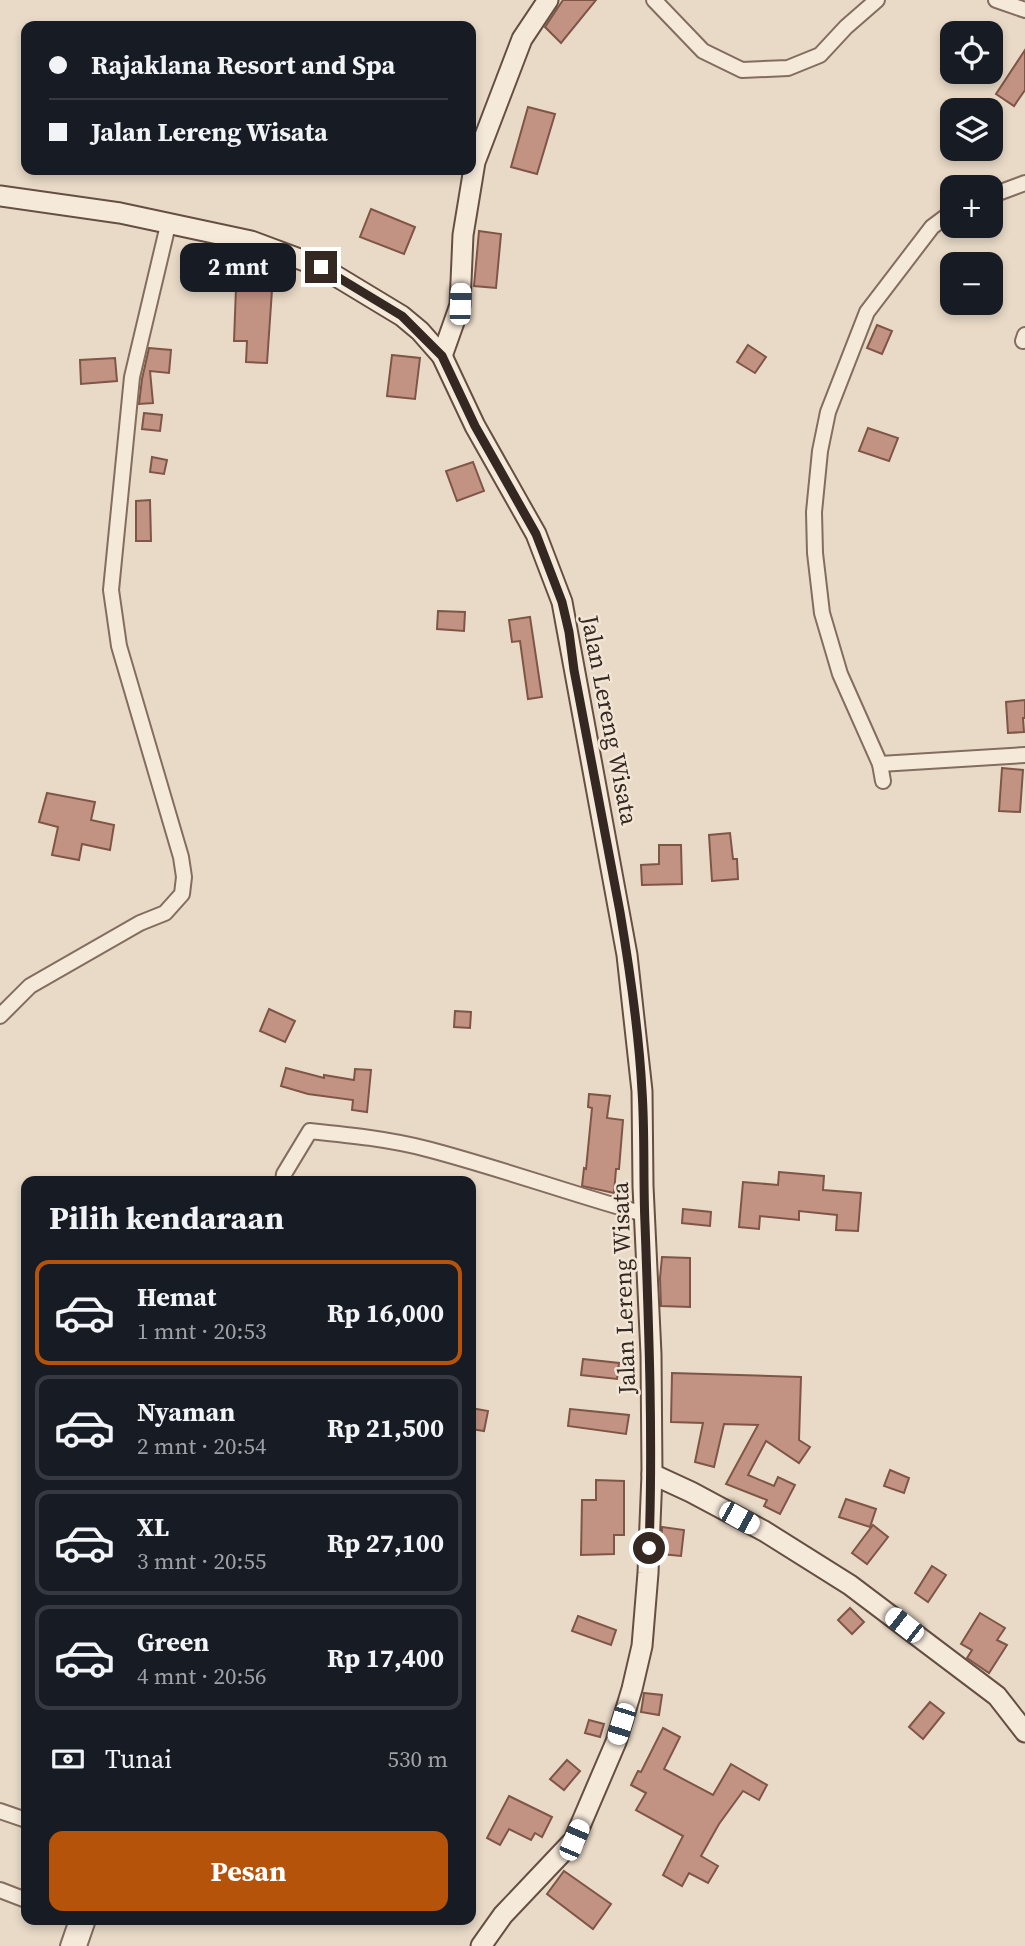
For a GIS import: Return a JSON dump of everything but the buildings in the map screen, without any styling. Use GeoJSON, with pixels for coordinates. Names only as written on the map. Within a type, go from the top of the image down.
{"type":"FeatureCollection","features":[{"type":"Feature","properties":{"kind":"main road"},"geometry":{"type":"LineString","coordinates":[[476,159],[522,39],[548,0]]}},
{"type":"Feature","properties":{"kind":"main road"},"geometry":{"type":"LineString","coordinates":[[442,356],[460,304],[463,235],[473,175]]}},
{"type":"Feature","properties":{"kind":"main road","name":"Jalan Lereng Wisata"},"geometry":{"type":"LineString","coordinates":[[0,196],[120,213],[251,241],[321,267],[402,316],[442,356],[475,426],[536,534],[562,602],[627,955],[642,1091],[644,1214],[651,1354],[652,1474],[648,1573],[642,1646],[632,1689],[616,1742],[574,1840],[503,1915],[481,1946]]}},
{"type":"Feature","properties":{"kind":"main road"},"geometry":{"type":"LineString","coordinates":[[652,1474],[764,1531],[850,1584],[997,1696],[1025,1731]]}},
{"type":"Feature","properties":{"kind":"street"},"geometry":{"type":"LineString","coordinates":[[654,0],[703,51],[742,70],[789,68],[820,55],[877,0]]}},
{"type":"Feature","properties":{"kind":"street"},"geometry":{"type":"LineString","coordinates":[[996,0],[1025,10]]}},
{"type":"Feature","properties":{"kind":"street"},"geometry":{"type":"LineString","coordinates":[[1003,191],[1025,183]]}},
{"type":"Feature","properties":{"kind":"street"},"geometry":{"type":"LineString","coordinates":[[883,781],[880,764],[840,674],[822,613],[814,512],[818,464],[828,412],[867,312],[932,227],[940,221]]}},
{"type":"Feature","properties":{"kind":"street"},"geometry":{"type":"LineString","coordinates":[[0,1017],[30,986],[140,923],[165,913],[181,894],[184,877],[181,857],[119,646],[110,590],[132,377],[168,225]]}},
{"type":"Feature","properties":{"kind":"street"},"geometry":{"type":"LineString","coordinates":[[880,764],[1025,755]]}},
{"type":"Feature","properties":{"kind":"street"},"geometry":{"type":"LineString","coordinates":[[285,1176],[310,1131],[357,1135],[426,1148],[644,1214]]}},
{"type":"Feature","properties":{"kind":"street"},"geometry":{"type":"LineString","coordinates":[[0,1811],[21,1818]]}},
{"type":"Feature","properties":{"kind":"street"},"geometry":{"type":"LineString","coordinates":[[0,1890],[21,1898]]}},
{"type":"Feature","properties":{"kind":"street"},"geometry":{"type":"LineString","coordinates":[[68,1946],[75,1925]]}},
{"type":"Feature","properties":{"kind":"street"},"geometry":{"type":"LineString","coordinates":[[79,1946],[86,1925]]}},
{"type":"Feature","properties":{"kind":"route"},"geometry":{"type":"LineString","coordinates":[[321,267],[402,316],[442,356],[475,426],[536,534],[562,602],[613,869],[627,955],[642,1091],[643,1186],[651,1354],[652,1474],[649,1548]]}}]}
